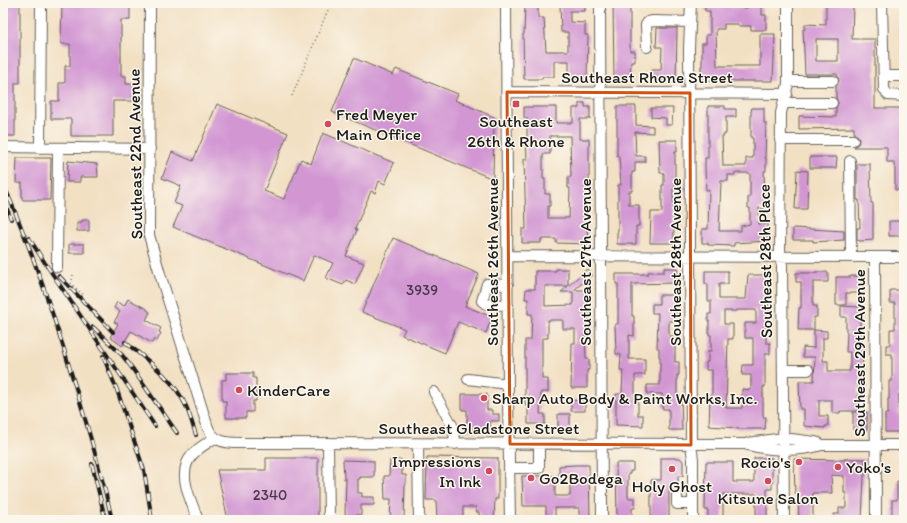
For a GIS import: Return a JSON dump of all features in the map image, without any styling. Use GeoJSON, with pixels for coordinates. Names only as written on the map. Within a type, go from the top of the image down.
{"type":"FeatureCollection","features":[{"type":"Feature","properties":{"kind":"street"},"geometry":{"type":"LineString","coordinates":[[40,148],[41,3]]}},
{"type":"Feature","properties":{"kind":"street","name":"Southeast 22nd Avenue"},"geometry":{"type":"LineString","coordinates":[[150,3],[151,243],[208,428],[215,438]]}},
{"type":"Feature","properties":{"kind":"street","name":"Southeast 26th Avenue"},"geometry":{"type":"LineString","coordinates":[[506,3],[510,520]]}},
{"type":"Feature","properties":{"kind":"street","name":"Southeast 27th Avenue"},"geometry":{"type":"LineString","coordinates":[[600,3],[602,520]]}},
{"type":"Feature","properties":{"kind":"street","name":"Southeast 28th Avenue"},"geometry":{"type":"LineString","coordinates":[[691,3],[691,445],[693,520]]}},
{"type":"Feature","properties":{"kind":"street","name":"Southeast 28th Place"},"geometry":{"type":"LineString","coordinates":[[784,520],[782,265],[780,257],[780,140],[781,113],[788,81],[788,3]]}},
{"type":"Feature","properties":{"kind":"street"},"geometry":{"type":"LineString","coordinates":[[882,3],[885,93],[891,96],[904,96]]}},
{"type":"Feature","properties":{"kind":"street"},"geometry":{"type":"LineString","coordinates":[[647,47],[646,25],[648,22],[690,22]]}},
{"type":"Feature","properties":{"kind":"street"},"geometry":{"type":"LineString","coordinates":[[884,76],[904,76]]}},
{"type":"Feature","properties":{"kind":"street"},"geometry":{"type":"LineString","coordinates":[[788,81],[833,81]]}},
{"type":"Feature","properties":{"kind":"street","name":"Southeast Rhone Street"},"geometry":{"type":"LineString","coordinates":[[507,92],[690,93],[785,98],[832,103]]}},
{"type":"Feature","properties":{"kind":"street"},"geometry":{"type":"LineString","coordinates":[[780,140],[853,140]]}},
{"type":"Feature","properties":{"kind":"street"},"geometry":{"type":"LineString","coordinates":[[3,147],[150,149]]}},
{"type":"Feature","properties":{"kind":"street"},"geometry":{"type":"LineString","coordinates":[[57,267],[58,148]]}},
{"type":"Feature","properties":{"kind":"street"},"geometry":{"type":"LineString","coordinates":[[850,161],[851,257]]}},
{"type":"Feature","properties":{"kind":"street"},"geometry":{"type":"LineString","coordinates":[[508,256],[904,257]]}},
{"type":"Feature","properties":{"kind":"street","name":"Southeast 29th Avenue"},"geometry":{"type":"LineString","coordinates":[[875,257],[876,520]]}},
{"type":"Feature","properties":{"kind":"street"},"geometry":{"type":"LineString","coordinates":[[508,285],[487,284],[482,301],[486,304],[508,305]]}},
{"type":"Feature","properties":{"kind":"street"},"geometry":{"type":"LineString","coordinates":[[783,370],[808,370]]}},
{"type":"Feature","properties":{"kind":"street"},"geometry":{"type":"LineString","coordinates":[[468,379],[508,384]]}},
{"type":"Feature","properties":{"kind":"street"},"geometry":{"type":"LineString","coordinates":[[434,392],[454,429],[455,444]]}},
{"type":"Feature","properties":{"kind":"street"},"geometry":{"type":"LineString","coordinates":[[198,520],[185,482],[186,464],[192,455],[215,438]]}},
{"type":"Feature","properties":{"kind":"street","name":"Southeast Gladstone Street"},"geometry":{"type":"LineString","coordinates":[[215,438],[226,442],[240,443],[744,444],[783,450],[822,445],[904,445]]}},
{"type":"Feature","properties":{"kind":"street","name":"Southeast Gladstone Street"},"geometry":{"type":"LineString","coordinates":[[744,444],[783,438],[814,442],[822,445]]}},
{"type":"Feature","properties":{"kind":"street"},"geometry":{"type":"LineString","coordinates":[[328,443],[329,520]]}},
{"type":"Feature","properties":{"kind":"street"},"geometry":{"type":"LineString","coordinates":[[418,444],[419,520]]}},
{"type":"Feature","properties":{"kind":"street"},"geometry":{"type":"LineString","coordinates":[[510,468],[539,468],[539,444]]}},
{"type":"Feature","properties":{"kind":"street"},"geometry":{"type":"LineString","coordinates":[[677,494],[677,504],[693,504]]}},
{"type":"Feature","properties":{"kind":"path"},"geometry":{"type":"LineString","coordinates":[[292,96],[331,3]]}},
{"type":"Feature","properties":{"kind":"path"},"geometry":{"type":"LineString","coordinates":[[73,276],[71,284],[84,295]]}},
{"type":"Feature","properties":{"kind":"highlighted area"},"geometry":{"type":"Polygon","coordinates":[[[507,92],[690,93],[691,445],[510,444],[507,92]]]}},
{"type":"Feature","properties":{"kind":"building"},"geometry":{"type":"Polygon","coordinates":[[[3,3],[20,3],[20,83],[15,83],[15,136],[3,136],[3,3]]]}},
{"type":"Feature","properties":{"kind":"building"},"geometry":{"type":"Polygon","coordinates":[[[62,3],[130,3],[130,20],[121,20],[121,76],[126,76],[126,84],[135,84],[135,101],[113,101],[113,136],[71,136],[71,119],[51,119],[51,101],[59,101],[59,83],[65,83],[65,66],[70,66],[70,44],[61,44],[62,3]]]}},
{"type":"Feature","properties":{"kind":"building"},"geometry":{"type":"Polygon","coordinates":[[[529,3],[538,3],[538,18],[544,18],[546,51],[568,51],[568,32],[561,32],[560,3],[585,3],[585,11],[570,11],[570,22],[585,23],[585,35],[588,35],[587,80],[569,80],[569,61],[554,61],[554,77],[524,79],[523,34],[525,6],[528,6],[529,3]]]}},
{"type":"Feature","properties":{"kind":"building"},"geometry":{"type":"Polygon","coordinates":[[[613,3],[630,3],[630,51],[635,51],[635,62],[631,62],[630,78],[614,78],[613,3]]]}},
{"type":"Feature","properties":{"kind":"building"},"geometry":{"type":"Polygon","coordinates":[[[705,3],[718,3],[718,6],[732,6],[732,8],[748,8],[748,5],[762,5],[762,15],[766,15],[766,30],[751,30],[751,26],[738,26],[738,24],[724,24],[724,29],[716,29],[717,66],[760,66],[760,34],[775,34],[773,81],[701,81],[702,43],[706,43],[706,35],[710,35],[710,11],[705,11],[705,3]]]}},
{"type":"Feature","properties":{"kind":"building"},"geometry":{"type":"Polygon","coordinates":[[[826,4],[853,4],[852,39],[875,39],[875,108],[904,108],[904,190],[895,190],[895,166],[894,162],[887,162],[887,147],[854,147],[858,144],[859,140],[858,136],[854,134],[854,128],[799,129],[799,116],[836,117],[836,108],[838,103],[836,98],[836,86],[839,81],[837,74],[805,74],[803,29],[805,29],[805,24],[826,25],[826,4]],[[816,39],[816,61],[838,61],[838,39],[816,39]]]}},
{"type":"Feature","properties":{"kind":"building"},"geometry":{"type":"Polygon","coordinates":[[[657,28],[677,28],[676,81],[652,81],[652,70],[661,70],[662,47],[656,47],[657,28]]]}},
{"type":"Feature","properties":{"kind":"building"},"geometry":{"type":"Polygon","coordinates":[[[354,58],[393,75],[396,69],[458,94],[455,100],[494,117],[493,179],[332,112],[354,58]]]}},
{"type":"Feature","properties":{"kind":"building"},"geometry":{"type":"Polygon","coordinates":[[[579,103],[585,103],[585,107],[590,107],[590,119],[580,119],[580,139],[589,139],[589,190],[588,208],[586,208],[588,244],[556,243],[556,239],[541,239],[541,243],[522,243],[522,229],[526,229],[524,159],[527,159],[527,118],[524,118],[524,107],[556,107],[556,123],[573,123],[573,108],[579,108],[579,103]],[[550,136],[550,154],[543,154],[543,179],[545,179],[545,194],[550,194],[548,218],[569,218],[570,188],[568,188],[568,177],[571,177],[570,136],[550,136]]]}},
{"type":"Feature","properties":{"kind":"building"},"geometry":{"type":"Polygon","coordinates":[[[217,104],[288,133],[264,191],[284,199],[301,159],[311,164],[323,133],[394,163],[385,184],[379,181],[375,193],[371,191],[355,229],[357,230],[346,256],[364,263],[355,284],[346,280],[343,285],[326,278],[333,263],[314,255],[303,281],[173,227],[182,206],[174,203],[181,186],[162,178],[172,152],[193,161],[217,104]]]}},
{"type":"Feature","properties":{"kind":"building"},"geometry":{"type":"Polygon","coordinates":[[[617,106],[636,106],[636,125],[653,126],[653,133],[635,132],[636,156],[645,156],[645,162],[635,162],[635,172],[632,172],[632,191],[629,191],[629,205],[639,205],[639,226],[636,226],[636,244],[617,244],[618,185],[621,185],[619,156],[617,156],[617,106]]]}},
{"type":"Feature","properties":{"kind":"building"},"geometry":{"type":"Polygon","coordinates":[[[708,106],[725,106],[725,109],[736,109],[736,117],[726,117],[726,134],[722,136],[723,166],[746,166],[746,158],[753,158],[751,111],[752,108],[764,108],[764,123],[766,123],[766,171],[764,171],[765,209],[759,208],[759,224],[768,224],[768,241],[734,243],[734,246],[708,245],[708,243],[702,243],[702,229],[708,229],[709,190],[706,190],[705,158],[708,158],[708,106]],[[735,173],[735,175],[728,175],[728,181],[721,181],[719,231],[741,231],[741,226],[750,224],[748,197],[750,197],[750,173],[735,173]]]}},
{"type":"Feature","properties":{"kind":"building"},"geometry":{"type":"Polygon","coordinates":[[[651,108],[673,108],[672,125],[666,125],[666,118],[651,117],[651,108]]]}},
{"type":"Feature","properties":{"kind":"building"},"geometry":{"type":"Polygon","coordinates":[[[659,140],[677,140],[677,152],[675,152],[675,189],[673,189],[674,243],[650,243],[651,212],[662,212],[662,185],[664,185],[664,173],[660,173],[659,140]]]}},
{"type":"Feature","properties":{"kind":"building"},"geometry":{"type":"Polygon","coordinates":[[[810,157],[837,157],[836,168],[810,168],[810,157]]]}},
{"type":"Feature","properties":{"kind":"building"},"geometry":{"type":"Polygon","coordinates":[[[17,158],[51,158],[50,200],[22,200],[22,183],[16,183],[17,158]]]}},
{"type":"Feature","properties":{"kind":"building"},"geometry":{"type":"Polygon","coordinates":[[[68,161],[97,164],[98,177],[80,177],[80,182],[67,182],[68,161]]]}},
{"type":"Feature","properties":{"kind":"building"},"geometry":{"type":"Polygon","coordinates":[[[857,164],[870,164],[871,203],[873,203],[873,240],[857,240],[857,228],[860,228],[859,200],[857,200],[857,164]]]}},
{"type":"Feature","properties":{"kind":"building"},"geometry":{"type":"Polygon","coordinates":[[[797,170],[808,171],[807,209],[795,209],[797,170]]]}},
{"type":"Feature","properties":{"kind":"building"},"geometry":{"type":"Polygon","coordinates":[[[82,220],[89,220],[89,231],[77,231],[77,222],[82,222],[82,220]]]}},
{"type":"Feature","properties":{"kind":"building"},"geometry":{"type":"Polygon","coordinates":[[[889,221],[903,221],[903,236],[889,236],[889,221]]]}},
{"type":"Feature","properties":{"kind":"building"},"geometry":{"type":"Polygon","coordinates":[[[793,228],[844,231],[844,240],[813,242],[813,240],[793,240],[793,228]]]}},
{"type":"Feature","properties":{"kind":"building"},"geometry":{"type":"Polygon","coordinates":[[[393,238],[479,274],[465,306],[492,317],[486,333],[458,322],[445,353],[402,335],[405,329],[362,312],[393,238]]]}},
{"type":"Feature","properties":{"kind":"building"},"geometry":{"type":"Polygon","coordinates":[[[69,244],[84,244],[84,253],[69,253],[69,244]]]}},
{"type":"Feature","properties":{"kind":"building"},"geometry":{"type":"Polygon","coordinates":[[[664,268],[678,268],[675,283],[632,284],[632,316],[634,316],[634,336],[629,335],[629,359],[645,359],[645,375],[635,375],[635,399],[638,399],[638,415],[643,415],[643,426],[616,425],[616,394],[622,394],[623,370],[620,370],[621,355],[616,354],[615,324],[618,324],[618,284],[616,284],[616,274],[648,274],[648,272],[664,272],[664,268]]]}},
{"type":"Feature","properties":{"kind":"building"},"geometry":{"type":"Polygon","coordinates":[[[556,269],[568,269],[568,286],[587,269],[592,275],[574,290],[590,290],[588,333],[585,333],[586,359],[589,359],[589,370],[587,370],[587,388],[571,388],[572,343],[575,343],[575,329],[563,329],[563,320],[548,320],[548,338],[542,338],[542,379],[548,379],[548,392],[541,392],[540,414],[545,414],[545,424],[528,424],[528,406],[526,406],[525,402],[525,340],[531,340],[532,314],[528,314],[528,299],[525,299],[526,289],[535,289],[535,271],[556,271],[556,269]],[[545,286],[545,306],[573,305],[573,292],[561,292],[568,286],[545,286]]]}},
{"type":"Feature","properties":{"kind":"building"},"geometry":{"type":"Polygon","coordinates":[[[705,271],[728,271],[728,284],[719,284],[719,299],[746,299],[748,275],[767,275],[769,321],[766,321],[766,343],[770,343],[770,354],[765,354],[763,417],[766,417],[765,429],[737,429],[709,426],[710,397],[712,397],[712,370],[706,370],[706,362],[708,362],[708,351],[711,351],[711,335],[709,335],[708,314],[711,314],[711,301],[708,301],[708,284],[705,284],[705,271]],[[756,310],[724,311],[724,324],[733,324],[733,339],[728,339],[726,408],[742,408],[742,389],[751,390],[751,375],[742,375],[743,365],[753,365],[753,338],[745,338],[745,323],[756,323],[756,310]]]}},
{"type":"Feature","properties":{"kind":"building"},"geometry":{"type":"Polygon","coordinates":[[[828,272],[828,282],[813,282],[813,306],[817,306],[817,317],[814,317],[814,330],[798,330],[799,308],[801,308],[801,282],[796,282],[796,273],[828,272]]]}},
{"type":"Feature","properties":{"kind":"building"},"geometry":{"type":"Polygon","coordinates":[[[863,276],[863,293],[846,293],[846,305],[836,305],[836,277],[863,276]]]}},
{"type":"Feature","properties":{"kind":"building"},"geometry":{"type":"Polygon","coordinates":[[[890,290],[904,290],[904,394],[899,394],[899,415],[904,415],[904,432],[885,432],[885,414],[888,414],[889,381],[892,381],[892,354],[886,354],[886,345],[890,344],[890,329],[895,329],[895,303],[890,303],[890,290]]]}},
{"type":"Feature","properties":{"kind":"building"},"geometry":{"type":"Polygon","coordinates":[[[659,295],[676,295],[676,321],[669,321],[669,336],[673,336],[673,344],[675,344],[675,362],[679,362],[679,375],[677,375],[677,396],[681,396],[682,430],[669,430],[669,409],[662,409],[662,394],[647,394],[647,385],[660,385],[660,357],[659,348],[657,348],[658,313],[652,313],[652,304],[659,304],[659,295]]]}},
{"type":"Feature","properties":{"kind":"building"},"geometry":{"type":"Polygon","coordinates":[[[128,299],[150,312],[146,320],[161,328],[159,332],[161,333],[157,341],[154,339],[152,343],[131,331],[122,346],[110,337],[118,324],[114,322],[120,312],[114,308],[117,302],[124,306],[128,299]]]}},
{"type":"Feature","properties":{"kind":"building"},"geometry":{"type":"Polygon","coordinates":[[[841,306],[860,307],[860,344],[864,344],[864,353],[862,353],[864,387],[858,387],[858,411],[840,411],[840,413],[832,413],[832,400],[819,400],[819,416],[828,416],[828,426],[825,426],[825,428],[804,426],[804,409],[800,409],[799,381],[814,381],[815,357],[803,357],[803,347],[814,348],[814,330],[827,331],[827,338],[823,338],[823,361],[828,361],[828,371],[850,371],[850,352],[846,352],[846,317],[841,317],[841,306]]]}},
{"type":"Feature","properties":{"kind":"building","name":"KinderCare"},"geometry":{"type":"Polygon","coordinates":[[[226,373],[253,373],[253,378],[256,378],[256,401],[253,401],[253,412],[246,412],[246,418],[226,418],[226,401],[222,401],[222,380],[226,380],[226,373]]]}},
{"type":"Feature","properties":{"kind":"building"},"geometry":{"type":"Polygon","coordinates":[[[462,394],[487,394],[487,410],[492,410],[492,414],[499,414],[499,421],[490,421],[490,431],[467,430],[467,410],[462,410],[462,394]]]}},
{"type":"Feature","properties":{"kind":"building"},"geometry":{"type":"Polygon","coordinates":[[[571,400],[585,401],[585,411],[571,411],[571,400]]]}},
{"type":"Feature","properties":{"kind":"building"},"geometry":{"type":"Polygon","coordinates":[[[853,412],[867,412],[867,430],[853,430],[853,412]]]}},
{"type":"Feature","properties":{"kind":"building"},"geometry":{"type":"Polygon","coordinates":[[[558,414],[570,414],[570,430],[558,430],[558,414]]]}},
{"type":"Feature","properties":{"kind":"building"},"geometry":{"type":"Polygon","coordinates":[[[427,457],[498,458],[498,499],[495,499],[494,520],[480,520],[479,512],[476,512],[476,507],[463,507],[463,520],[437,520],[436,500],[426,500],[427,457]]]}},
{"type":"Feature","properties":{"kind":"building"},"geometry":{"type":"Polygon","coordinates":[[[266,458],[318,458],[318,520],[228,520],[217,470],[266,470],[266,458]]]}},
{"type":"Feature","properties":{"kind":"building"},"geometry":{"type":"Polygon","coordinates":[[[661,458],[680,458],[683,461],[683,476],[678,476],[678,486],[669,485],[669,520],[651,520],[651,480],[661,480],[661,458]]]}},
{"type":"Feature","properties":{"kind":"building"},"geometry":{"type":"Polygon","coordinates":[[[754,458],[772,458],[772,489],[767,489],[767,520],[756,520],[756,494],[723,494],[723,520],[708,520],[708,510],[705,510],[706,462],[733,462],[733,482],[754,482],[754,458]]]}},
{"type":"Feature","properties":{"kind":"building"},"geometry":{"type":"Polygon","coordinates":[[[794,459],[865,459],[862,520],[834,520],[834,514],[839,514],[839,508],[846,508],[846,493],[844,493],[844,476],[831,475],[832,493],[813,493],[813,520],[799,520],[798,493],[795,493],[794,459]]]}},
{"type":"Feature","properties":{"kind":"building"},"geometry":{"type":"Polygon","coordinates":[[[343,460],[374,461],[374,477],[360,477],[360,479],[358,479],[358,493],[362,493],[362,497],[374,497],[374,505],[361,505],[361,515],[345,515],[346,479],[344,479],[343,460]]]}},
{"type":"Feature","properties":{"kind":"building"},"geometry":{"type":"Polygon","coordinates":[[[390,460],[402,460],[402,475],[406,475],[404,520],[390,520],[391,499],[385,499],[384,476],[389,476],[390,460]]]}},
{"type":"Feature","properties":{"kind":"building"},"geometry":{"type":"Polygon","coordinates":[[[616,463],[633,463],[633,471],[630,471],[630,474],[628,474],[628,498],[635,498],[635,508],[632,508],[632,520],[617,520],[616,463]]]}},
{"type":"Feature","properties":{"kind":"building"},"geometry":{"type":"Polygon","coordinates":[[[589,465],[590,520],[579,520],[579,508],[555,508],[555,520],[546,520],[546,506],[523,506],[522,476],[555,476],[555,496],[570,496],[570,478],[559,478],[559,466],[589,465]]]}},
{"type":"Feature","properties":{"kind":"building"},"geometry":{"type":"Polygon","coordinates":[[[897,481],[904,481],[904,520],[892,520],[892,500],[897,500],[897,481]]]}},
{"type":"Feature","properties":{"kind":"railway"},"geometry":{"type":"LineString","coordinates":[[3,183],[42,282],[79,399],[104,486],[112,520]]}},
{"type":"Feature","properties":{"kind":"railway"},"geometry":{"type":"LineString","coordinates":[[3,199],[11,219]]}},
{"type":"Feature","properties":{"kind":"railway"},"geometry":{"type":"LineString","coordinates":[[29,238],[155,426]]}},
{"type":"Feature","properties":{"kind":"railway"},"geometry":{"type":"LineString","coordinates":[[59,276],[113,332]]}},
{"type":"Feature","properties":{"kind":"railway"},"geometry":{"type":"LineString","coordinates":[[93,327],[122,355],[177,433]]}},
{"type":"Feature","properties":{"kind":"railway"},"geometry":{"type":"LineString","coordinates":[[125,342],[151,363],[181,396],[196,435]]}},
{"type":"Feature","properties":{"kind":"railway"},"geometry":{"type":"LineString","coordinates":[[103,356],[117,390],[144,470],[152,520]]}},
{"type":"Feature","properties":{"kind":"railway"},"geometry":{"type":"LineString","coordinates":[[92,464],[105,518]]}},
{"type":"Feature","properties":{"kind":"place","name":"Southeast 26th & Rhone"},"geometry":{"type":"Point","coordinates":[516,104]}},
{"type":"Feature","properties":{"kind":"place","name":"Fred Meyer Main Office"},"geometry":{"type":"Point","coordinates":[328,124]}},
{"type":"Feature","properties":{"kind":"place","name":"KinderCare"},"geometry":{"type":"Point","coordinates":[239,390]}},
{"type":"Feature","properties":{"kind":"place","name":"Sharp Auto Body & Paint Works, Inc."},"geometry":{"type":"Point","coordinates":[484,398]}},
{"type":"Feature","properties":{"kind":"place","name":"Rocio's"},"geometry":{"type":"Point","coordinates":[799,462]}},
{"type":"Feature","properties":{"kind":"place","name":"Yoko's"},"geometry":{"type":"Point","coordinates":[838,467]}},
{"type":"Feature","properties":{"kind":"place","name":"Holy Ghost"},"geometry":{"type":"Point","coordinates":[672,469]}},
{"type":"Feature","properties":{"kind":"place","name":"Impressions In Ink"},"geometry":{"type":"Point","coordinates":[489,471]}},
{"type":"Feature","properties":{"kind":"place","name":"Go2Bodega"},"geometry":{"type":"Point","coordinates":[531,478]}},
{"type":"Feature","properties":{"kind":"place","name":"Kitsune Salon"},"geometry":{"type":"Point","coordinates":[768,481]}}]}
